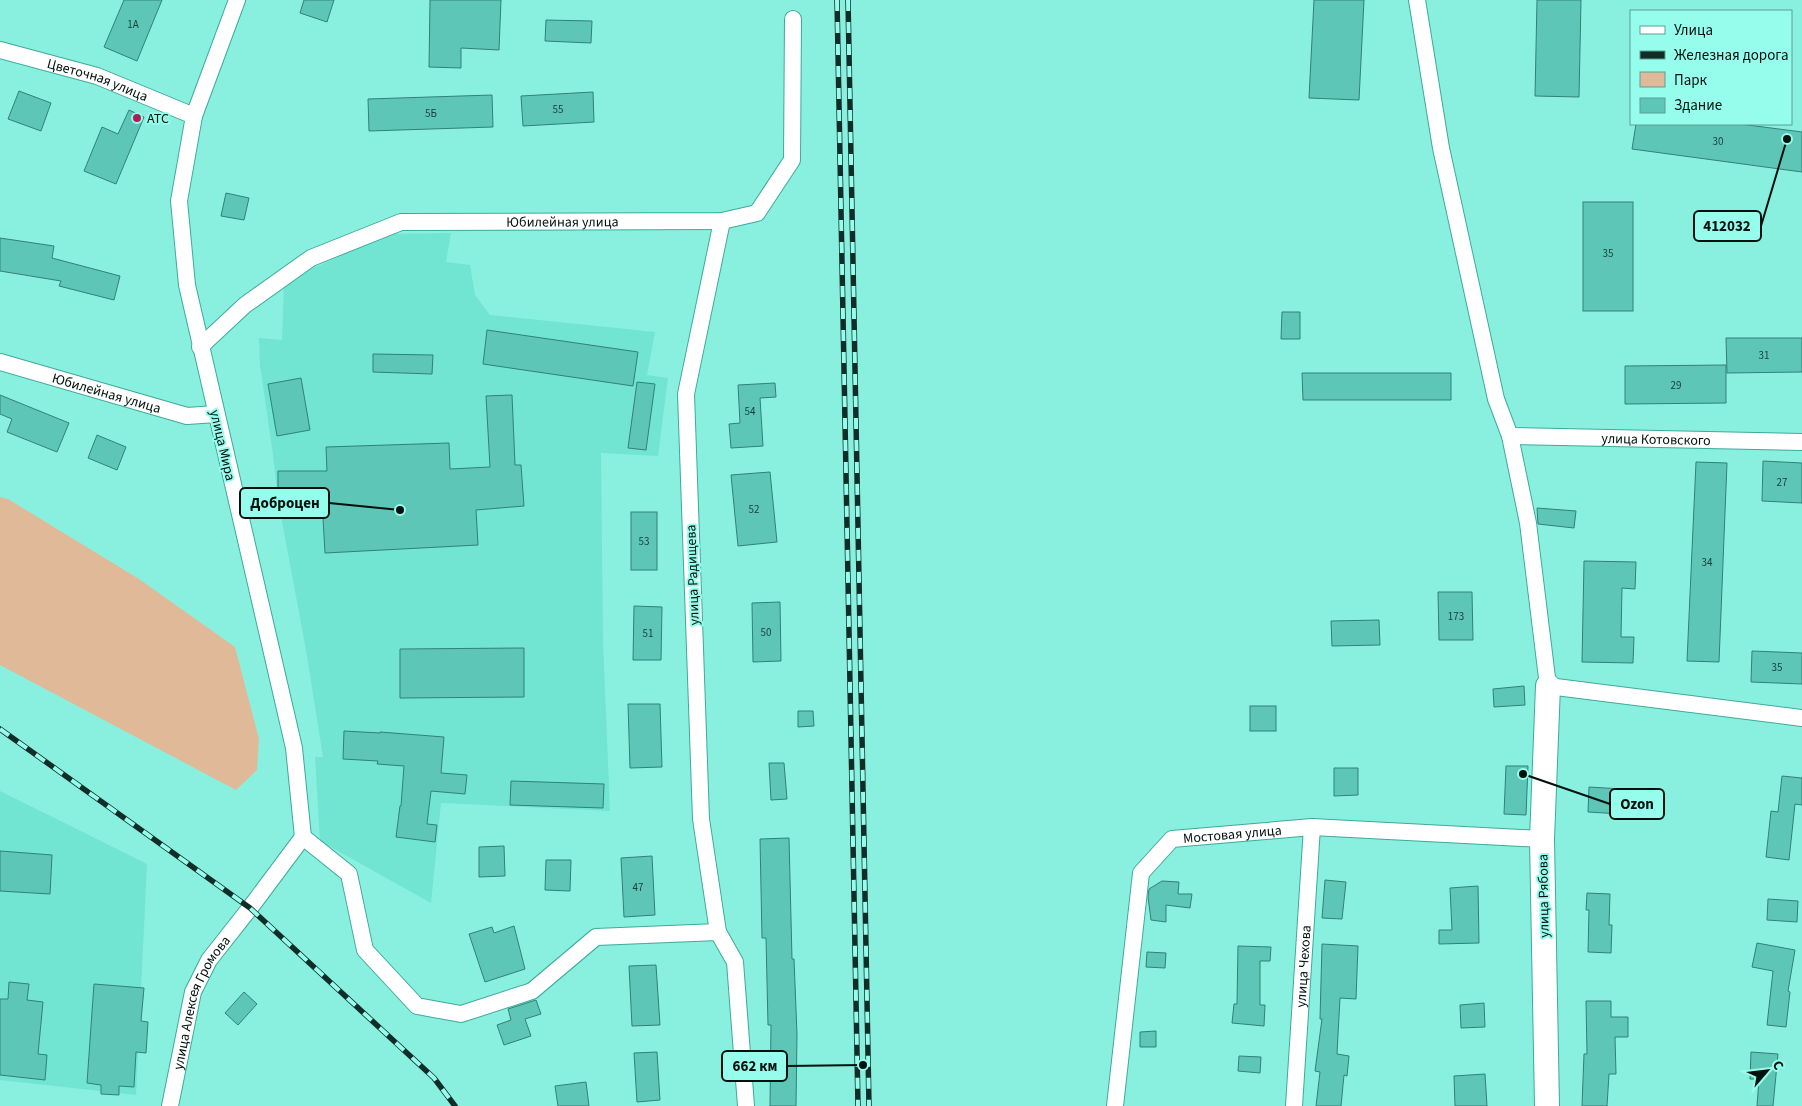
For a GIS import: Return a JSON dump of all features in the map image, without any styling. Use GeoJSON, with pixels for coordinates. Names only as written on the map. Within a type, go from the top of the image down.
{"type":"FeatureCollection","features":[{"type":"Feature","properties":{"kind":"street","name":"улица Мира"},"geometry":{"type":"LineString","coordinates":[[238,0],[194,116],[179,201],[187,285],[200,347],[294,748],[303,838]]}},
{"type":"Feature","properties":{"kind":"street"},"geometry":{"type":"LineString","coordinates":[[1417,0],[1441,148],[1496,399],[1510,436],[1528,523],[1548,686],[1802,718]]}},
{"type":"Feature","properties":{"kind":"street","name":"Юбилейная улица"},"geometry":{"type":"LineString","coordinates":[[200,347],[245,305],[311,258],[401,222],[722,221],[757,214],[792,160],[793,19]]}},
{"type":"Feature","properties":{"kind":"street","name":"Цветочная улица"},"geometry":{"type":"LineString","coordinates":[[0,50],[97,76],[194,116]]}},
{"type":"Feature","properties":{"kind":"street","name":"улица Радищева"},"geometry":{"type":"LineString","coordinates":[[722,221],[686,394],[701,819],[718,932],[735,962],[746,1106]]}},
{"type":"Feature","properties":{"kind":"street","name":"Юбилейная улица"},"geometry":{"type":"LineString","coordinates":[[0,362],[187,416],[216,414]]}},
{"type":"Feature","properties":{"kind":"street","name":"улица Котовского"},"geometry":{"type":"LineString","coordinates":[[1510,436],[1802,442]]}},
{"type":"Feature","properties":{"kind":"street","name":"улица Рябова"},"geometry":{"type":"LineString","coordinates":[[1547,1106],[1542,839],[1548,686]]}},
{"type":"Feature","properties":{"kind":"street","name":"Мостовая улица"},"geometry":{"type":"LineString","coordinates":[[1115,1106],[1141,873],[1172,839],[1312,827],[1542,839]]}},
{"type":"Feature","properties":{"kind":"street","name":"улица Чехова"},"geometry":{"type":"LineString","coordinates":[[1294,1106],[1312,827]]}},
{"type":"Feature","properties":{"kind":"street"},"geometry":{"type":"LineString","coordinates":[[303,838],[350,874],[365,950],[417,1006],[461,1014],[532,991],[596,937],[718,932]]}},
{"type":"Feature","properties":{"kind":"street","name":"улица Алексея Громова"},"geometry":{"type":"LineString","coordinates":[[170,1106],[192,992],[209,960],[303,838]]}},
{"type":"Feature","properties":{"kind":"shaded area"},"geometry":{"type":"Polygon","coordinates":[[[451,233],[446,262],[470,265],[475,295],[490,315],[655,332],[647,375],[668,378],[658,456],[601,453],[603,641],[610,811],[441,803],[431,903],[320,841],[315,757],[323,757],[306,650],[278,500],[260,365],[259,338],[282,340],[284,281],[390,234],[451,233]]]}},
{"type":"Feature","properties":{"kind":"shaded area"},"geometry":{"type":"Polygon","coordinates":[[[0,791],[147,864],[136,1095],[0,1080],[0,791]]]}},
{"type":"Feature","properties":{"kind":"green space"},"geometry":{"type":"Polygon","coordinates":[[[0,497],[8,499],[139,579],[235,647],[259,739],[257,770],[236,790],[0,665],[0,497]]]}},
{"type":"Feature","properties":{"kind":"building"},"geometry":{"type":"Polygon","coordinates":[[[124,0],[162,0],[137,61],[104,47],[124,0]]]}},
{"type":"Feature","properties":{"kind":"building"},"geometry":{"type":"Polygon","coordinates":[[[304,0],[334,0],[327,22],[300,13],[304,0]]]}},
{"type":"Feature","properties":{"kind":"building"},"geometry":{"type":"Polygon","coordinates":[[[430,0],[501,0],[499,50],[461,48],[461,68],[429,67],[430,0]]]}},
{"type":"Feature","properties":{"kind":"building"},"geometry":{"type":"Polygon","coordinates":[[[1314,0],[1364,0],[1359,100],[1309,98],[1314,0]]]}},
{"type":"Feature","properties":{"kind":"building"},"geometry":{"type":"Polygon","coordinates":[[[1537,0],[1581,0],[1579,97],[1535,96],[1537,0]]]}},
{"type":"Feature","properties":{"kind":"building"},"geometry":{"type":"Polygon","coordinates":[[[546,20],[592,21],[591,43],[545,41],[546,20]]]}},
{"type":"Feature","properties":{"kind":"building"},"geometry":{"type":"Polygon","coordinates":[[[19,91],[51,103],[41,131],[8,119],[19,91]]]}},
{"type":"Feature","properties":{"kind":"building"},"geometry":{"type":"Polygon","coordinates":[[[593,92],[594,122],[523,126],[521,96],[593,92]]]}},
{"type":"Feature","properties":{"kind":"building"},"geometry":{"type":"Polygon","coordinates":[[[492,95],[493,127],[369,131],[368,99],[492,95]]]}},
{"type":"Feature","properties":{"kind":"building"},"geometry":{"type":"Polygon","coordinates":[[[129,110],[144,117],[116,184],[84,171],[102,127],[118,134],[129,110]]]}},
{"type":"Feature","properties":{"kind":"building"},"geometry":{"type":"Polygon","coordinates":[[[1636,125],[1748,125],[1802,132],[1802,172],[1632,149],[1636,125]]]}},
{"type":"Feature","properties":{"kind":"building"},"geometry":{"type":"Polygon","coordinates":[[[226,193],[249,198],[244,220],[221,216],[226,193]]]}},
{"type":"Feature","properties":{"kind":"building"},"geometry":{"type":"Polygon","coordinates":[[[1583,202],[1633,202],[1633,311],[1583,311],[1583,202]]]}},
{"type":"Feature","properties":{"kind":"building"},"geometry":{"type":"Polygon","coordinates":[[[0,238],[54,246],[52,258],[120,276],[114,300],[59,286],[61,281],[0,271],[0,238]]]}},
{"type":"Feature","properties":{"kind":"building"},"geometry":{"type":"Polygon","coordinates":[[[1282,312],[1300,312],[1300,339],[1281,339],[1282,312]]]}},
{"type":"Feature","properties":{"kind":"building"},"geometry":{"type":"Polygon","coordinates":[[[487,330],[638,352],[633,386],[483,364],[487,330]]]}},
{"type":"Feature","properties":{"kind":"building"},"geometry":{"type":"Polygon","coordinates":[[[1726,338],[1802,338],[1802,372],[1727,373],[1726,338]]]}},
{"type":"Feature","properties":{"kind":"building"},"geometry":{"type":"Polygon","coordinates":[[[373,354],[433,355],[432,374],[373,372],[373,354]]]}},
{"type":"Feature","properties":{"kind":"building"},"geometry":{"type":"Polygon","coordinates":[[[1726,365],[1726,403],[1625,404],[1625,366],[1726,365]]]}},
{"type":"Feature","properties":{"kind":"building"},"geometry":{"type":"Polygon","coordinates":[[[1302,373],[1451,373],[1451,400],[1303,400],[1302,373]]]}},
{"type":"Feature","properties":{"kind":"building"},"geometry":{"type":"Polygon","coordinates":[[[301,378],[310,430],[277,436],[268,384],[301,378]]]}},
{"type":"Feature","properties":{"kind":"building"},"geometry":{"type":"Polygon","coordinates":[[[637,382],[655,384],[646,450],[628,448],[637,382]]]}},
{"type":"Feature","properties":{"kind":"building"},"geometry":{"type":"Polygon","coordinates":[[[775,383],[776,397],[760,398],[763,446],[731,448],[729,424],[740,423],[738,385],[775,383]]]}},
{"type":"Feature","properties":{"kind":"building"},"geometry":{"type":"Polygon","coordinates":[[[0,395],[69,423],[57,452],[7,432],[12,419],[0,414],[0,395]]]}},
{"type":"Feature","properties":{"kind":"building"},"geometry":{"type":"Polygon","coordinates":[[[512,395],[515,465],[521,465],[524,506],[476,510],[478,545],[325,553],[322,500],[278,499],[278,471],[327,471],[326,447],[449,443],[450,469],[490,467],[486,396],[512,395]]]}},
{"type":"Feature","properties":{"kind":"building"},"geometry":{"type":"Polygon","coordinates":[[[97,435],[126,447],[117,470],[88,458],[97,435]]]}},
{"type":"Feature","properties":{"kind":"building"},"geometry":{"type":"Polygon","coordinates":[[[1763,461],[1802,463],[1802,503],[1762,501],[1763,461]]]}},
{"type":"Feature","properties":{"kind":"building"},"geometry":{"type":"Polygon","coordinates":[[[1696,462],[1727,463],[1719,662],[1687,661],[1696,462]]]}},
{"type":"Feature","properties":{"kind":"building"},"geometry":{"type":"Polygon","coordinates":[[[770,472],[777,542],[738,546],[731,475],[770,472]]]}},
{"type":"Feature","properties":{"kind":"building"},"geometry":{"type":"Polygon","coordinates":[[[1537,508],[1576,511],[1574,528],[1538,524],[1537,508]]]}},
{"type":"Feature","properties":{"kind":"building"},"geometry":{"type":"Polygon","coordinates":[[[631,512],[657,512],[657,570],[631,570],[631,512]]]}},
{"type":"Feature","properties":{"kind":"building"},"geometry":{"type":"Polygon","coordinates":[[[1584,561],[1636,562],[1635,589],[1622,588],[1621,637],[1634,637],[1633,663],[1582,662],[1584,561]]]}},
{"type":"Feature","properties":{"kind":"building"},"geometry":{"type":"Polygon","coordinates":[[[1438,592],[1472,592],[1473,640],[1439,640],[1438,592]]]}},
{"type":"Feature","properties":{"kind":"building"},"geometry":{"type":"Polygon","coordinates":[[[780,602],[781,661],[753,662],[752,603],[780,602]]]}},
{"type":"Feature","properties":{"kind":"building"},"geometry":{"type":"Polygon","coordinates":[[[634,606],[662,607],[661,660],[633,660],[634,606]]]}},
{"type":"Feature","properties":{"kind":"building"},"geometry":{"type":"Polygon","coordinates":[[[1379,620],[1380,645],[1332,646],[1331,621],[1379,620]]]}},
{"type":"Feature","properties":{"kind":"building"},"geometry":{"type":"Polygon","coordinates":[[[524,648],[524,697],[400,698],[400,649],[524,648]]]}},
{"type":"Feature","properties":{"kind":"building"},"geometry":{"type":"Polygon","coordinates":[[[1752,651],[1802,653],[1802,684],[1751,682],[1752,651]]]}},
{"type":"Feature","properties":{"kind":"building"},"geometry":{"type":"Polygon","coordinates":[[[1524,686],[1525,705],[1494,707],[1493,689],[1524,686]]]}},
{"type":"Feature","properties":{"kind":"building"},"geometry":{"type":"Polygon","coordinates":[[[628,704],[660,704],[662,767],[630,768],[628,704]]]}},
{"type":"Feature","properties":{"kind":"building"},"geometry":{"type":"Polygon","coordinates":[[[1250,706],[1276,706],[1276,731],[1250,731],[1250,706]]]}},
{"type":"Feature","properties":{"kind":"building"},"geometry":{"type":"Polygon","coordinates":[[[798,711],[813,711],[814,726],[798,727],[798,711]]]}},
{"type":"Feature","properties":{"kind":"building"},"geometry":{"type":"Polygon","coordinates":[[[344,731],[444,737],[441,773],[467,775],[465,794],[431,791],[427,824],[437,825],[435,842],[396,837],[404,766],[377,764],[378,761],[343,759],[344,731]]]}},
{"type":"Feature","properties":{"kind":"building"},"geometry":{"type":"Polygon","coordinates":[[[769,763],[784,763],[787,799],[771,800],[769,763]]]}},
{"type":"Feature","properties":{"kind":"building"},"geometry":{"type":"Polygon","coordinates":[[[1506,766],[1528,766],[1526,815],[1504,814],[1506,766]]]}},
{"type":"Feature","properties":{"kind":"building"},"geometry":{"type":"Polygon","coordinates":[[[1334,768],[1358,768],[1358,795],[1334,796],[1334,768]]]}},
{"type":"Feature","properties":{"kind":"building"},"geometry":{"type":"Polygon","coordinates":[[[1782,776],[1802,778],[1802,805],[1795,804],[1789,860],[1766,857],[1771,811],[1778,812],[1782,776]]]}},
{"type":"Feature","properties":{"kind":"building"},"geometry":{"type":"Polygon","coordinates":[[[511,781],[604,784],[603,808],[510,805],[511,781]]]}},
{"type":"Feature","properties":{"kind":"building"},"geometry":{"type":"Polygon","coordinates":[[[1589,787],[1622,789],[1621,814],[1588,812],[1589,787]]]}},
{"type":"Feature","properties":{"kind":"building"},"geometry":{"type":"Polygon","coordinates":[[[789,838],[792,959],[794,959],[797,1034],[796,1106],[770,1106],[771,1025],[768,1025],[766,938],[762,938],[760,839],[789,838]]]}},
{"type":"Feature","properties":{"kind":"building"},"geometry":{"type":"Polygon","coordinates":[[[504,846],[505,876],[479,877],[479,847],[504,846]]]}},
{"type":"Feature","properties":{"kind":"building"},"geometry":{"type":"Polygon","coordinates":[[[0,851],[52,855],[50,894],[0,891],[0,851]]]}},
{"type":"Feature","properties":{"kind":"building"},"geometry":{"type":"Polygon","coordinates":[[[652,856],[655,915],[624,917],[621,858],[652,856]]]}},
{"type":"Feature","properties":{"kind":"building"},"geometry":{"type":"Polygon","coordinates":[[[546,860],[571,860],[570,891],[545,890],[546,860]]]}},
{"type":"Feature","properties":{"kind":"building"},"geometry":{"type":"Polygon","coordinates":[[[1325,880],[1346,882],[1342,919],[1322,918],[1325,880]]]}},
{"type":"Feature","properties":{"kind":"building"},"geometry":{"type":"Polygon","coordinates":[[[1162,881],[1179,882],[1178,894],[1192,894],[1190,908],[1166,905],[1166,922],[1151,920],[1148,897],[1149,889],[1162,881]]]}},
{"type":"Feature","properties":{"kind":"building"},"geometry":{"type":"Polygon","coordinates":[[[1478,886],[1479,943],[1439,944],[1439,930],[1452,930],[1450,888],[1478,886]]]}},
{"type":"Feature","properties":{"kind":"building"},"geometry":{"type":"Polygon","coordinates":[[[1587,893],[1610,894],[1609,925],[1612,925],[1611,953],[1588,952],[1589,910],[1586,910],[1587,893]]]}},
{"type":"Feature","properties":{"kind":"building"},"geometry":{"type":"Polygon","coordinates":[[[1768,899],[1798,901],[1797,922],[1767,920],[1768,899]]]}},
{"type":"Feature","properties":{"kind":"building"},"geometry":{"type":"Polygon","coordinates":[[[514,926],[525,969],[485,982],[469,934],[492,927],[494,933],[514,926]]]}},
{"type":"Feature","properties":{"kind":"building"},"geometry":{"type":"Polygon","coordinates":[[[1757,943],[1795,950],[1788,991],[1790,992],[1786,1027],[1767,1025],[1773,971],[1752,967],[1757,943]]]}},
{"type":"Feature","properties":{"kind":"building"},"geometry":{"type":"Polygon","coordinates":[[[1322,944],[1358,946],[1356,999],[1340,998],[1337,1054],[1349,1056],[1347,1076],[1344,1075],[1341,1106],[1316,1106],[1320,1072],[1315,1071],[1322,1019],[1320,1019],[1322,944]]]}},
{"type":"Feature","properties":{"kind":"building"},"geometry":{"type":"Polygon","coordinates":[[[1238,946],[1271,947],[1270,961],[1260,961],[1260,1005],[1265,1005],[1264,1026],[1232,1023],[1234,1004],[1237,1004],[1238,946]]]}},
{"type":"Feature","properties":{"kind":"building"},"geometry":{"type":"Polygon","coordinates":[[[1147,952],[1166,953],[1165,968],[1146,967],[1147,952]]]}},
{"type":"Feature","properties":{"kind":"building"},"geometry":{"type":"Polygon","coordinates":[[[656,965],[660,1025],[632,1026],[629,966],[656,965]]]}},
{"type":"Feature","properties":{"kind":"building"},"geometry":{"type":"Polygon","coordinates":[[[9,982],[29,984],[27,1000],[43,1002],[38,1054],[47,1055],[45,1080],[0,1075],[0,999],[8,999],[9,982]]]}},
{"type":"Feature","properties":{"kind":"building"},"geometry":{"type":"Polygon","coordinates":[[[94,984],[144,988],[141,1021],[148,1022],[146,1053],[136,1052],[134,1087],[119,1086],[119,1095],[101,1094],[101,1085],[87,1083],[94,984]]]}},
{"type":"Feature","properties":{"kind":"building"},"geometry":{"type":"Polygon","coordinates":[[[244,992],[257,1004],[238,1025],[225,1013],[244,992]]]}},
{"type":"Feature","properties":{"kind":"building"},"geometry":{"type":"Polygon","coordinates":[[[536,1000],[541,1014],[525,1019],[531,1036],[504,1045],[497,1025],[511,1020],[508,1009],[536,1000]]]}},
{"type":"Feature","properties":{"kind":"building"},"geometry":{"type":"Polygon","coordinates":[[[1586,1001],[1611,1001],[1611,1017],[1628,1017],[1628,1037],[1615,1037],[1616,1074],[1609,1074],[1607,1106],[1582,1106],[1584,1054],[1587,1054],[1586,1001]]]}},
{"type":"Feature","properties":{"kind":"building"},"geometry":{"type":"Polygon","coordinates":[[[1484,1003],[1485,1027],[1461,1028],[1460,1005],[1484,1003]]]}},
{"type":"Feature","properties":{"kind":"building"},"geometry":{"type":"Polygon","coordinates":[[[1156,1031],[1156,1047],[1140,1047],[1140,1032],[1156,1031]]]}},
{"type":"Feature","properties":{"kind":"building"},"geometry":{"type":"Polygon","coordinates":[[[657,1052],[660,1100],[637,1102],[634,1053],[657,1052]]]}},
{"type":"Feature","properties":{"kind":"building"},"geometry":{"type":"Polygon","coordinates":[[[1751,1052],[1778,1054],[1773,1106],[1757,1106],[1759,1079],[1750,1079],[1751,1052]]]}},
{"type":"Feature","properties":{"kind":"building"},"geometry":{"type":"Polygon","coordinates":[[[1239,1056],[1261,1057],[1260,1073],[1238,1071],[1239,1056]]]}},
{"type":"Feature","properties":{"kind":"building"},"geometry":{"type":"Polygon","coordinates":[[[1485,1074],[1487,1106],[1455,1106],[1454,1076],[1485,1074]]]}},
{"type":"Feature","properties":{"kind":"building"},"geometry":{"type":"Polygon","coordinates":[[[586,1082],[589,1106],[558,1106],[555,1086],[586,1082]]]}},
{"type":"Feature","properties":{"kind":"railway"},"geometry":{"type":"LineString","coordinates":[[837,0],[858,1106]]}},
{"type":"Feature","properties":{"kind":"railway"},"geometry":{"type":"LineString","coordinates":[[848,0],[869,1106]]}},
{"type":"Feature","properties":{"kind":"railway"},"geometry":{"type":"LineString","coordinates":[[0,729],[250,908],[434,1078],[455,1106]]}},
{"type":"Feature","properties":{"kind":"place","name":"АТС"},"geometry":{"type":"Point","coordinates":[137,118]}},
{"type":"Feature","properties":{"kind":"place","name":"412032"},"geometry":{"type":"Point","coordinates":[1787,139]}},
{"type":"Feature","properties":{"kind":"place","name":"Доброцен"},"geometry":{"type":"Point","coordinates":[400,510]}},
{"type":"Feature","properties":{"kind":"place","name":"Ozon"},"geometry":{"type":"Point","coordinates":[1523,774]}},
{"type":"Feature","properties":{"kind":"place","name":"662 км"},"geometry":{"type":"Point","coordinates":[863,1065]}}]}
